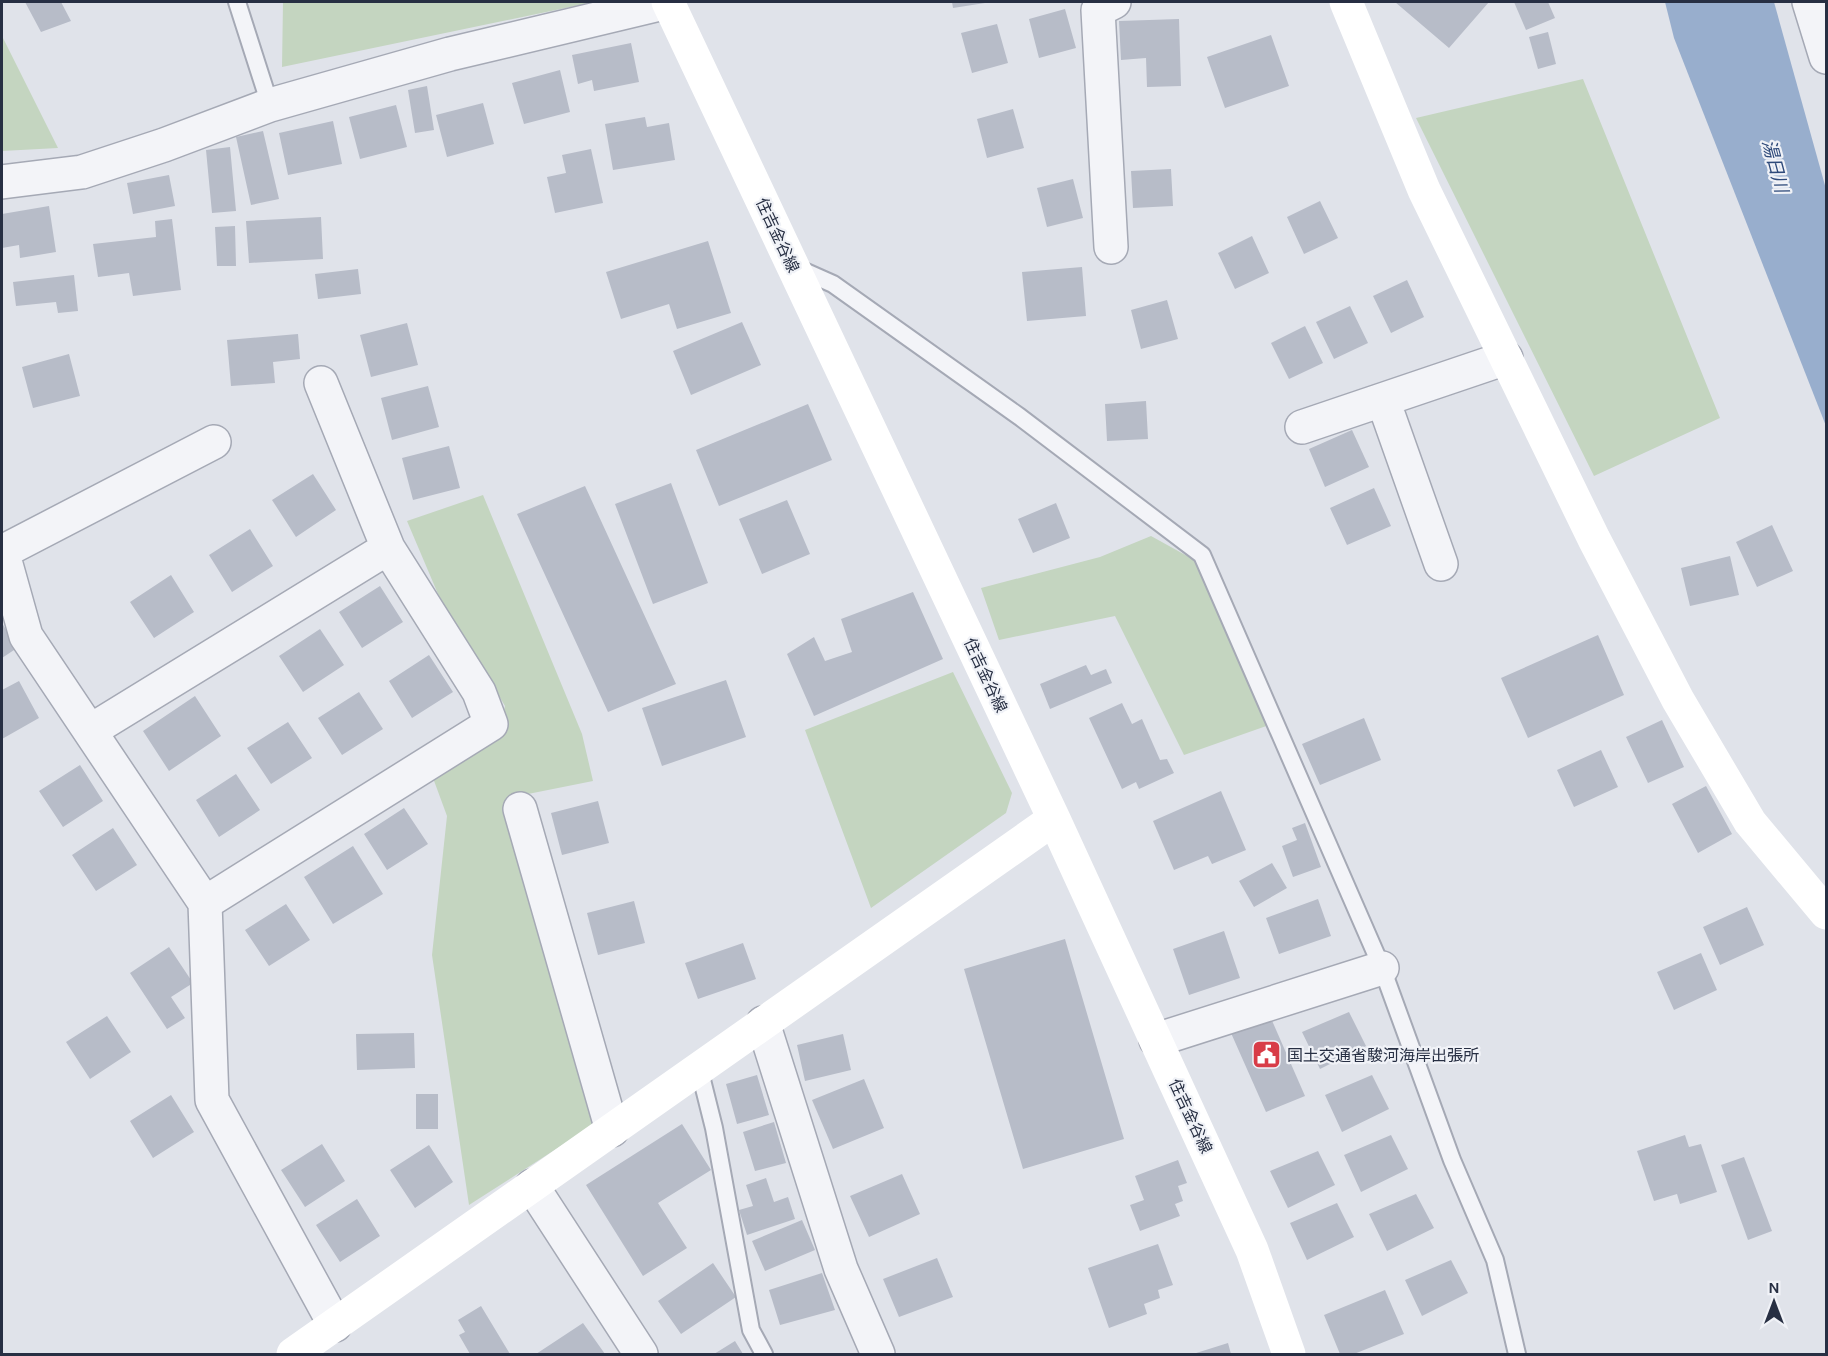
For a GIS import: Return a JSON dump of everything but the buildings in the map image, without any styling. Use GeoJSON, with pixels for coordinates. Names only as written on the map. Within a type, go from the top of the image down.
{"type":"FeatureCollection","features":[{"type":"Feature","properties":{"kind":"street"},"geometry":{"type":"LineString","coordinates":[[2,182],[82,172],[164,145],[270,105],[450,54],[668,2]]}},
{"type":"Feature","properties":{"kind":"street","name":"住吉金谷線"},"geometry":{"type":"LineString","coordinates":[[668,2],[1156,1040],[1252,1250],[1289,1354]]}},
{"type":"Feature","properties":{"kind":"street"},"geometry":{"type":"LineString","coordinates":[[1111,247],[1098,10],[1114,2]]}},
{"type":"Feature","properties":{"kind":"street"},"geometry":{"type":"LineString","coordinates":[[1346,2],[1424,190],[1594,539],[1678,700],[1750,822],[1827,913]]}},
{"type":"Feature","properties":{"kind":"street"},"geometry":{"type":"LineString","coordinates":[[1809,2],[1827,57]]}},
{"type":"Feature","properties":{"kind":"street"},"geometry":{"type":"LineString","coordinates":[[1302,426],[1506,358]]}},
{"type":"Feature","properties":{"kind":"street"},"geometry":{"type":"LineString","coordinates":[[204,903],[491,724],[478,692],[388,548],[321,383]]}},
{"type":"Feature","properties":{"kind":"street"},"geometry":{"type":"LineString","coordinates":[[1383,400],[1442,564]]}},
{"type":"Feature","properties":{"kind":"street"},"geometry":{"type":"LineString","coordinates":[[214,442],[2,551],[26,636],[204,903],[212,1100],[335,1324]]}},
{"type":"Feature","properties":{"kind":"street"},"geometry":{"type":"LineString","coordinates":[[90,731],[388,548]]}},
{"type":"Feature","properties":{"kind":"street"},"geometry":{"type":"LineString","coordinates":[[520,809],[612,1130]]}},
{"type":"Feature","properties":{"kind":"street"},"geometry":{"type":"LineString","coordinates":[[293,1354],[1054,819]]}},
{"type":"Feature","properties":{"kind":"street"},"geometry":{"type":"LineString","coordinates":[[1156,1040],[1382,968]]}},
{"type":"Feature","properties":{"kind":"street"},"geometry":{"type":"LineString","coordinates":[[763,1023],[841,1269],[878,1354]]}},
{"type":"Feature","properties":{"kind":"street"},"geometry":{"type":"LineString","coordinates":[[532,1186],[641,1354]]}},
{"type":"Feature","properties":{"kind":"lane"},"geometry":{"type":"LineString","coordinates":[[237,2],[270,105]]}},
{"type":"Feature","properties":{"kind":"lane"},"geometry":{"type":"LineString","coordinates":[[793,266],[833,284],[1020,417],[1202,555],[1382,968],[1452,1160],[1495,1260],[1517,1354]]}},
{"type":"Feature","properties":{"kind":"lane"},"geometry":{"type":"LineString","coordinates":[[699,1068],[714,1128],[751,1330],[764,1354]]}},
{"type":"Feature","properties":{"kind":"green space"},"geometry":{"type":"Polygon","coordinates":[[[283,2],[594,2],[282,67],[283,2]]]}},
{"type":"Feature","properties":{"kind":"green space"},"geometry":{"type":"Polygon","coordinates":[[[2,36],[58,148],[2,151],[2,36]]]}},
{"type":"Feature","properties":{"kind":"green space"},"geometry":{"type":"Polygon","coordinates":[[[1583,79],[1720,418],[1594,476],[1416,118],[1583,79]]]}},
{"type":"Feature","properties":{"kind":"green space"},"geometry":{"type":"Polygon","coordinates":[[[483,495],[582,734],[593,781],[523,795],[595,1124],[469,1205],[432,955],[447,816],[433,778],[501,723],[505,706],[438,594],[407,521],[483,495]]]}},
{"type":"Feature","properties":{"kind":"green space"},"geometry":{"type":"Polygon","coordinates":[[[1151,536],[1207,567],[1275,723],[1184,755],[1115,616],[999,640],[981,588],[1100,557],[1151,536]]]}},
{"type":"Feature","properties":{"kind":"green space"},"geometry":{"type":"Polygon","coordinates":[[[953,672],[1012,793],[1006,813],[871,908],[805,730],[953,672]]]}},
{"type":"Feature","properties":{"kind":"water","name":"湯日川"},"geometry":{"type":"Polygon","coordinates":[[[1665,2],[1774,2],[1826,189],[1826,426],[1674,38],[1665,2]]]}},
{"type":"Feature","properties":{"kind":"place","name":"国土交通省駿河海岸出張所"},"geometry":{"type":"Point","coordinates":[1266,1055]}}]}
